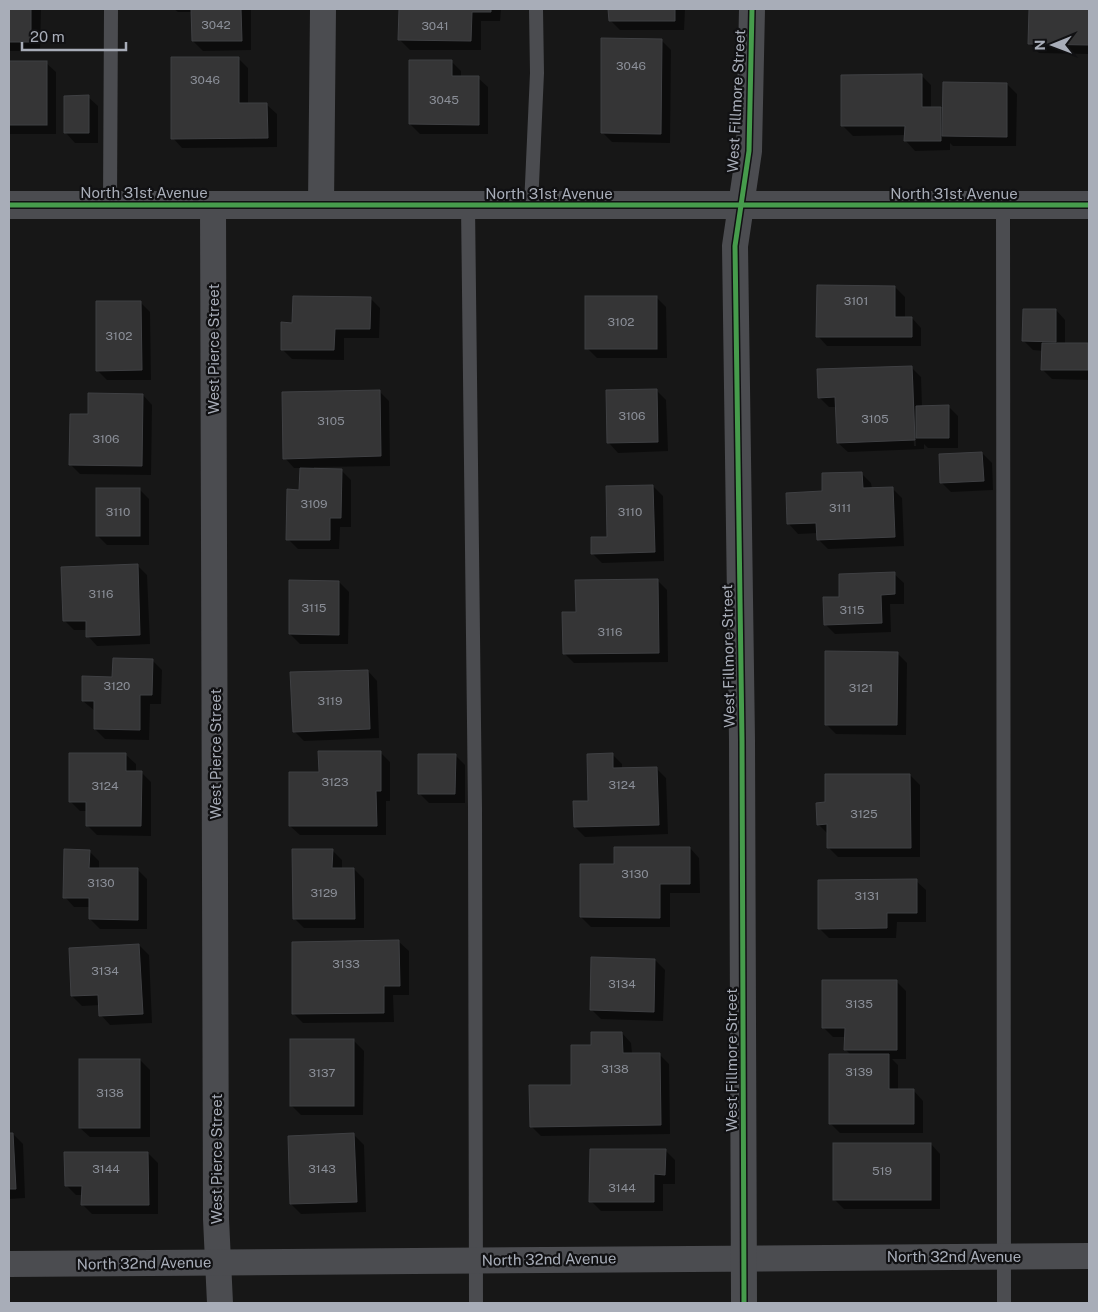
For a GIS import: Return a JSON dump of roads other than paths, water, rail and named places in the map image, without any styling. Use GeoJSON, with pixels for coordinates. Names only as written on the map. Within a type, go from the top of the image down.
{"type":"FeatureCollection","features":[{"type":"Feature","properties":{"kind":"street"},"geometry":{"type":"LineString","coordinates":[[321,205],[323,9]]}},
{"type":"Feature","properties":{"kind":"street","name":"West Fillmore Street"},"geometry":{"type":"LineString","coordinates":[[744,1303],[742,750],[735,246],[749,151],[752,9]]}},
{"type":"Feature","properties":{"kind":"street","name":"West Pierce Street"},"geometry":{"type":"LineString","coordinates":[[213,204],[218,1262],[220,1303]]}},
{"type":"Feature","properties":{"kind":"street","name":"North 31st Avenue"},"geometry":{"type":"LineString","coordinates":[[9,205],[1089,205]]}},
{"type":"Feature","properties":{"kind":"street","name":"North 32nd Avenue"},"geometry":{"type":"LineString","coordinates":[[9,1264],[744,1257],[1089,1256]]}},
{"type":"Feature","properties":{"kind":"lane"},"geometry":{"type":"LineString","coordinates":[[110,204],[111,9]]}},
{"type":"Feature","properties":{"kind":"lane"},"geometry":{"type":"LineString","coordinates":[[531,206],[537,72],[536,9]]}},
{"type":"Feature","properties":{"kind":"lane"},"geometry":{"type":"LineString","coordinates":[[468,205],[475,808],[476,1303]]}},
{"type":"Feature","properties":{"kind":"lane"},"geometry":{"type":"LineString","coordinates":[[1003,206],[1004,1303]]}}]}
